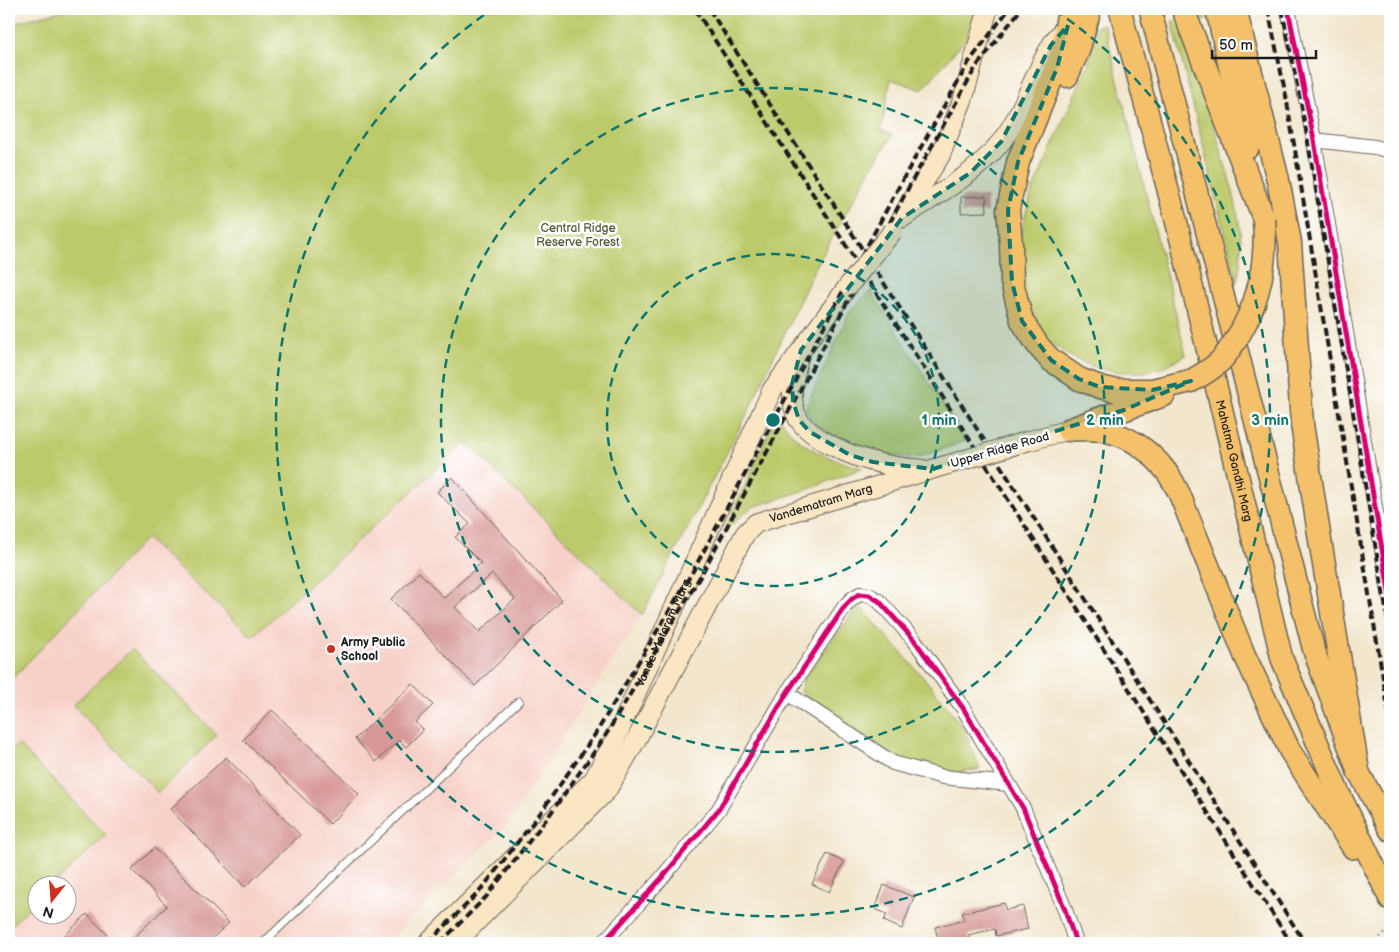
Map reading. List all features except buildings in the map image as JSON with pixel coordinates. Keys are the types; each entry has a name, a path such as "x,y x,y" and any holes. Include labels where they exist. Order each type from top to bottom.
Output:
{"highway":[{"path":"1090,9 1078,51 1024,183 1012,244 1010,265 1014,293 1022,321 1030,336 1051,360 1067,372 1090,383 1113,390 1152,390 1191,380"},
{"path":"1183,9 1264,219"},
{"path":"1068,430 1158,398 1217,364 1228,352 1255,304 1264,258 1264,219 1217,9"},
{"path":"1235,9 1278,180 1290,242 1302,424 1358,771"},
{"path":"1012,244 1008,210 1018,162 1030,129 1057,68 1069,17"}],"main road":[{"path":"897,224 940,156 963,99 988,9"},
{"name":"Mahatma Gandhi Marg","path":"1120,9 1179,233 1282,659 1337,790 1390,899"},
{"path":"1150,9 1314,651 1358,771 1382,801 1390,830"},
{"path":"897,224 970,172 992,153 1016,118 1051,45 1069,17"},
{"name":"Vande Mataram Marg","path":"428,943 594,779 618,733 772,390 897,224"},
{"path":"801,350 792,384 793,401 799,420 810,432 850,455 894,467 933,470"},
{"path":"1068,430 1104,431 1122,437 1150,453 1167,471 1179,493 1245,656 1290,751 1390,905"},
{"name":"Upper Ridge Road","path":"933,470 1068,430"},
{"name":"Vandematram Marg","path":"702,616 745,534 756,523 933,470"},
{"name":"Vande Mataram Marg","path":"455,943 607,790 635,742 702,616"}],"street":[{"path":"1288,9 1314,140 1390,589"},
{"path":"1314,140 1375,147 1390,151"},
{"path":"608,942 719,809 787,693 845,606 860,594 869,595 879,602 915,641 963,708 1023,808 1064,907 1076,943"},
{"path":"787,693 893,762 944,777 1008,784"}],"lane":[{"path":"263,943 519,701"}],"path":[{"path":"1380,937 1390,930"}],"highlighted area":[{"path":"1068,25 1057,68 1018,162 1008,210 1012,282 1022,321 1051,360 1079,379 1100,387 1152,390 1191,381 1124,410 933,469 873,462 850,455 810,432 799,420 793,401 792,384 801,350 902,218 970,173 1001,142 1051,45"}],"shaded area":[{"name":"Army Public School","path":"349,327 642,615 505,827 386,943 9,943 9,682"}],"green space":[{"name":"Central Ridge Reserve Forest","path":"69,9 976,9 967,37 922,90 891,79 881,130 893,135 877,158 814,270 745,418 642,615 466,442 252,637 146,538 9,682 9,24"},
{"path":"1195,9 1209,9 1211,18 1199,22"},
{"path":"1181,20 1234,195 1241,247 1237,282 1172,21"},
{"path":"1104,24 1186,355 1162,368 1142,372 1121,372 1101,369 1083,363 1068,355 1051,343 1035,325 1020,287 1020,240 1032,192 1089,62 1097,26"},
{"path":"871,291 966,441 916,458 880,454 845,442 815,424 805,409 850,311"},
{"path":"777,414 787,428 801,442 835,460 862,468 806,490 752,507 725,530"},
{"path":"859,605 930,685 965,730 980,769 959,772 897,760 810,701 800,691 805,676"},
{"path":"132,649 217,735 158,793 73,705"},
{"path":"18,744 106,835 65,874 28,874 28,909 9,928 9,753"}],"railway":[{"path":"695,9 1291,943"},
{"path":"709,9 1305,943"},
{"path":"428,943 480,891 541,812 596,733 693,571 903,179 969,62 1009,9"},
{"path":"440,943 486,897 548,817 604,738 701,575 911,183 976,67 1021,9"},
{"path":"1268,9 1286,96 1390,720"},
{"path":"1282,9 1300,94 1390,633"}],"cycle path":[{"path":"1288,9 1314,140 1390,597"},
{"path":"603,943 660,880 719,809 787,693 845,606 860,594 869,595 879,601 915,641 963,708 1023,808 1064,907 1076,943"}],"place":[{"name":"Army Public School","path":"331,649"}]}
